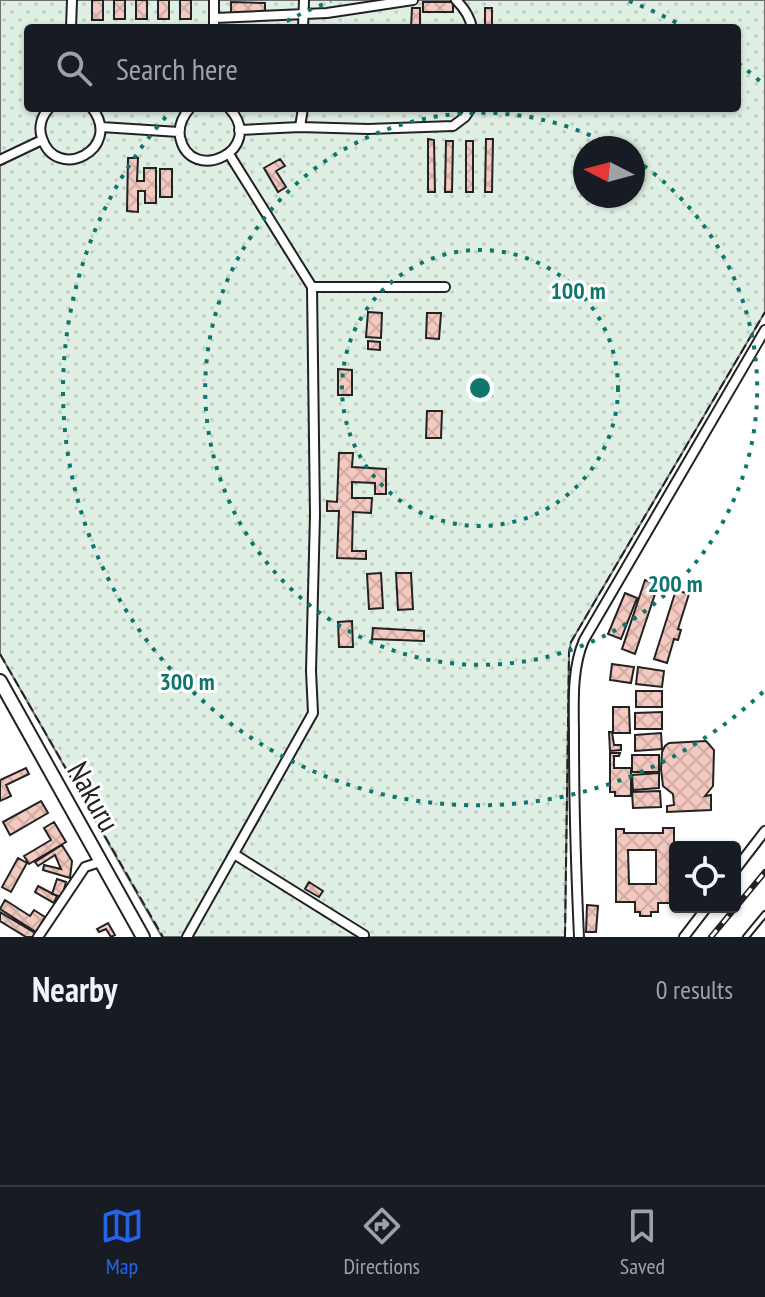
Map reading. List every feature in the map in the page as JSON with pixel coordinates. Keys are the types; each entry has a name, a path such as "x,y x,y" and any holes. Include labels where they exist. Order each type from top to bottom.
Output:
{"main road":[{"name":"Nakuru","path":"0,681 138,935"}],"street":[{"path":"71,24 72,0"},
{"path":"214,0 214,24"},
{"path":"303,24 304,0"},
{"path":"215,18 327,13 413,0"},
{"path":"456,0 472,24"},
{"path":"47,112 41,121 42,140 54,155 72,160 82,158 96,145 101,127 94,112"},
{"path":"187,112 179,132 181,142 193,157 212,161 221,159 236,146 239,130 232,112"},
{"path":"300,127 302,112"},
{"path":"239,130 453,126 468,112"},
{"path":"101,127 179,132"},
{"path":"0,160 42,140"},
{"path":"187,937 313,713 311,671 315,515 312,287 229,154"},
{"path":"312,287 445,287"},
{"path":"579,937 574,755 578,654 765,330"},
{"path":"741,862 765,831"},
{"path":"234,854 364,935"},
{"path":"38,937 85,867 100,862"},
{"path":"684,937 702,913"}],"lane":[{"path":"746,937 765,914"}],"green space":[{"path":"0,0 765,0 765,312 571,642 565,937 162,937 0,654"}],"building":[{"path":"92,0 103,0 103,20 92,20"},
{"path":"114,0 125,0 125,19 114,19"},
{"path":"136,0 147,0 147,19 136,19"},
{"path":"158,0 169,0 169,19 158,19"},
{"path":"180,0 191,0 191,19 180,19"},
{"path":"231,2 265,3 265,13 231,13"},
{"path":"423,2 453,2 453,12 423,12"},
{"path":"412,8 420,8 420,24 411,24"},
{"path":"485,8 492,8 492,24 485,24"},
{"path":"428,139 434,140 435,192 428,192"},
{"path":"486,139 493,139 492,192 485,192"},
{"path":"446,141 453,141 452,192 445,192"},
{"path":"466,141 473,141 473,192 466,192"},
{"path":"128,158 138,158 137,181 144,181 144,168 156,168 156,203 145,203 145,191 138,191 138,212 127,211"},
{"path":"280,159 285,166 276,171 286,187 278,192 264,168"},
{"path":"160,169 172,169 172,197 160,197"},
{"path":"368,312 382,313 381,338 366,337"},
{"path":"427,313 441,313 439,339 426,338"},
{"path":"368,341 380,342 380,350 368,349"},
{"path":"338,369 352,370 352,395 338,395"},
{"path":"427,411 442,411 441,438 426,438"},
{"path":"339,453 353,453 352,467 386,469 386,494 375,494 375,483 352,482 352,498 372,498 371,513 353,512 352,551 366,551 366,559 337,558 339,511 327,511 327,501 337,502"},
{"path":"381,573 383,608 369,609 367,574"},
{"path":"396,573 411,573 413,609 398,610"},
{"path":"645,580 658,585 635,654 622,649"},
{"path":"676,590 689,594 678,629 681,630 678,640 674,639 667,663 654,659"},
{"path":"625,593 637,598 621,639 608,634"},
{"path":"352,621 353,647 339,647 338,622"},
{"path":"373,628 424,631 424,641 372,639"},
{"path":"612,664 634,667 631,683 610,680"},
{"path":"638,667 664,671 662,687 636,684"},
{"path":"636,691 662,691 662,707 636,707"},
{"path":"613,707 629,707 630,733 613,733"},
{"path":"662,712 662,729 635,729 635,713"},
{"path":"609,732 612,732 614,745 621,745 621,750 610,751"},
{"path":"661,733 662,749 635,751 635,735"},
{"path":"706,741 714,750 713,786 705,796 711,795 711,810 667,812 667,806 674,805 673,794 663,786 661,769 665,746 669,743"},
{"path":"610,753 620,753 614,756 614,768 631,768 631,796 615,796 615,792 610,792"},
{"path":"632,755 659,755 659,772 632,772"},
{"path":"26,768 29,774 6,785 11,796 0,801 0,780"},
{"path":"659,773 659,788 633,790 632,775"},
{"path":"660,791 661,807 633,808 632,792"},
{"path":"41,801 48,813 10,835 3,822"},
{"path":"54,822 66,842 29,864 24,856 51,840 44,828"},
{"path":"663,828 674,828 674,841 669,841 669,903 658,903 658,912 651,912 651,916 640,916 640,912 635,912 635,902 616,902 616,829 624,829 624,833 663,833","holes":["628,850 656,850 656,884 629,884"]},
{"path":"62,845 72,861 70,878 43,870 44,865 61,869 55,855 38,866 35,862"},
{"path":"18,858 27,863 11,892 2,887"},
{"path":"57,879 66,882 62,897 52,894"},
{"path":"309,882 323,891 319,897 305,889"},
{"path":"38,886 57,896 54,903 35,892"},
{"path":"5,900 30,916 34,910 45,917 36,932 0,909"},
{"path":"587,905 598,906 596,932 586,932"},
{"path":"0,912 35,933 33,937 26,937 0,921"},
{"path":"108,923 115,935 111,937 106,929 99,932 97,929"}],"railway":[{"path":"711,937 765,872"}],"fence":[{"path":"565,937 571,642 765,312"},
{"path":"0,654 163,937"}]}
